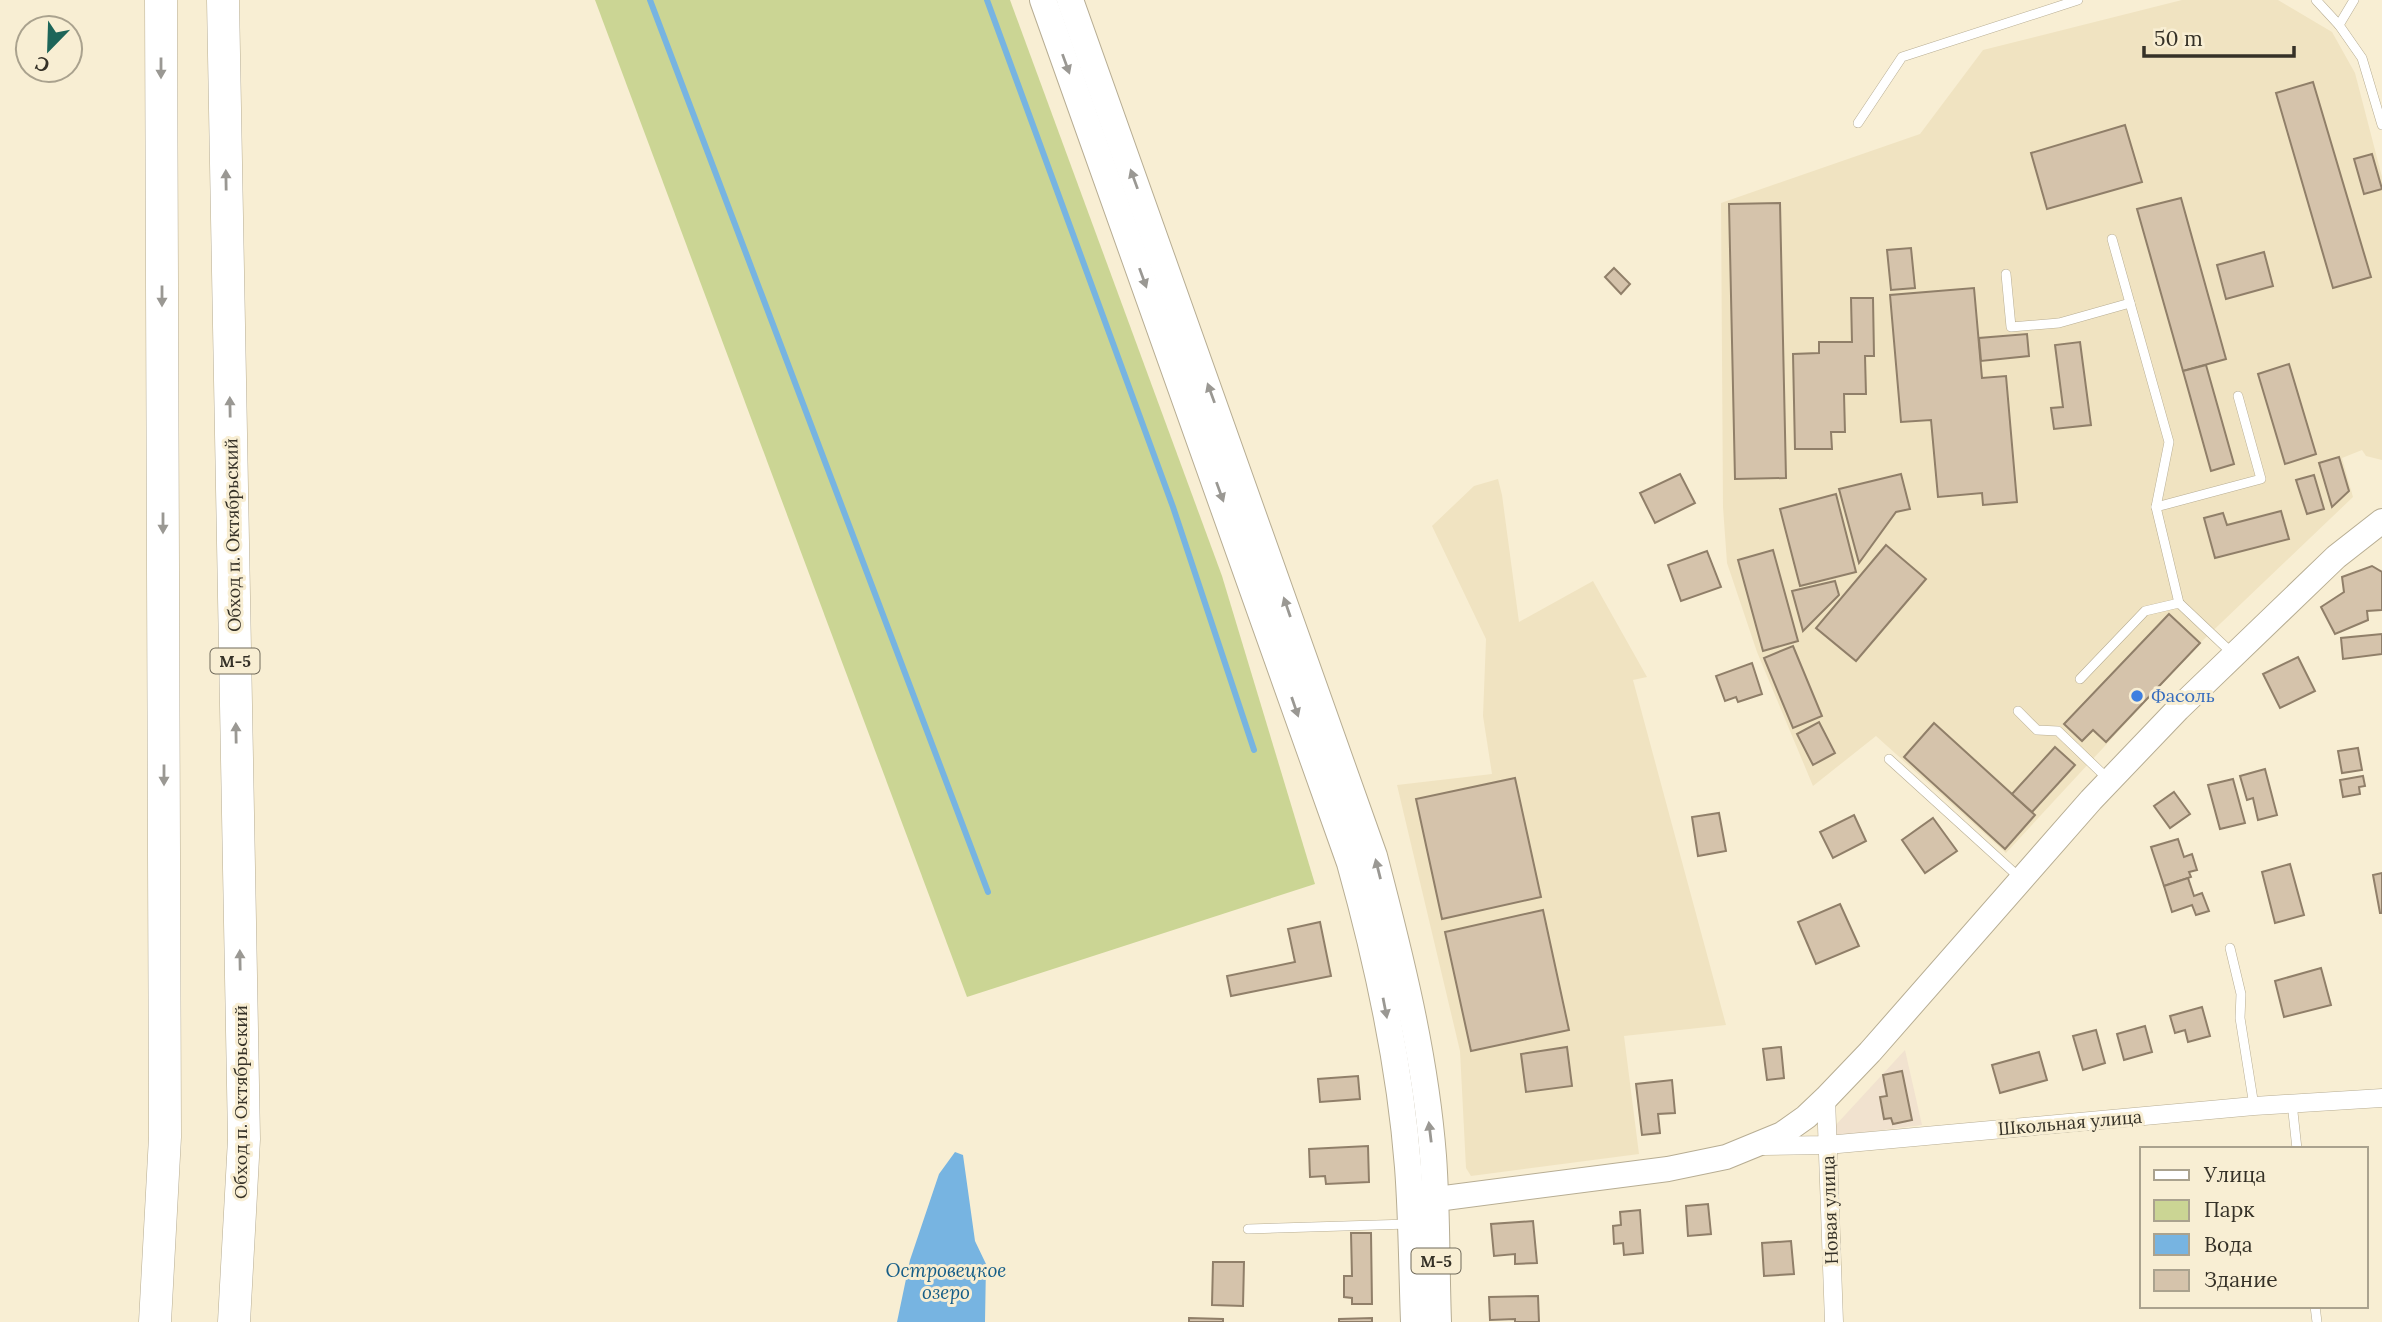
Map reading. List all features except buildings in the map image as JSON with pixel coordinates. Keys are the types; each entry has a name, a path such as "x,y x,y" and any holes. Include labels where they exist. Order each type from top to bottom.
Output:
{"highway":[{"path":"156,1322 166,1137 160,0"},
{"name":"Обход п. Октябрьский","path":"223,0 244,1125 234,1322"}],"main road":[{"path":"1043,0 1350,863 1372,942 1393,1048 1406,1153 1418,1209"},
{"path":"1070,0 1374,856 1408,990 1433,1157 1418,1209"},
{"name":"М-5","path":"1414,1322 1418,1209"},
{"name":"М-5","path":"1418,1209 1438,1322"}],"street":[{"path":"1418,1209 1604,1173 1668,1170 1726,1157 1782,1134 1806,1117 1870,1052 2109,780 2178,709 2336,557 2382,521"},
{"name":"Новая улица","path":"1826,1098 1834,1322"},
{"name":"Школьная улица","path":"1757,1146 1828,1145 2255,1106 2382,1098"},
{"path":"240,1214 248,1322"}],"lane":[{"path":"1858,123 1902,57 2078,0"},
{"path":"2316,0 2339,25 2362,58 2382,125"},
{"path":"2339,25 2354,0"},
{"path":"2112,239 2169,442 2156,508 2179,603 2234,655"},
{"path":"2006,274 2011,327 2059,323 2130,303"},
{"path":"2156,508 2261,479 2238,396"},
{"path":"2080,679 2145,611 2179,603"},
{"path":"2018,711 2037,730 2058,731 2109,780"},
{"path":"1889,759 2021,879"},
{"path":"2230,948 2241,993 2240,1018 2255,1106"},
{"path":"2291,1103 2297,1147"},
{"path":"1248,1229 1418,1209"}],"shaded area":[{"path":"2182,0 2278,0 2332,32 2355,73 2382,177 2382,460 2366,456 2362,450 2342,458 2353,497 2200,643 2006,853 1876,736 1813,786 1757,652 1727,563 1723,507 1721,203 1920,134 1983,50"},
{"path":"1498,479 1519,622 1593,581 1647,677 1633,680 1726,1025 1624,1036 1639,1154 1471,1176 1466,1168 1460,1051 1397,785 1492,774 1483,716 1486,639 1432,526 1474,486"},
{"path":"1905,1050 1922,1125 1836,1136 1834,1127"}],"green space":[{"path":"595,0 1010,0 1222,576 1315,884 967,997"}],"water":[{"name":"Островецкое озеро","path":"955,1152 963,1155 975,1241 986,1264 985,1322 897,1322 910,1260 939,1174"}],"waterway":[{"path":"650,0 988,892"},
{"path":"987,0 1173,507 1254,750"}],"place":[{"name":"Фасоль","path":"2137,696"}]}
